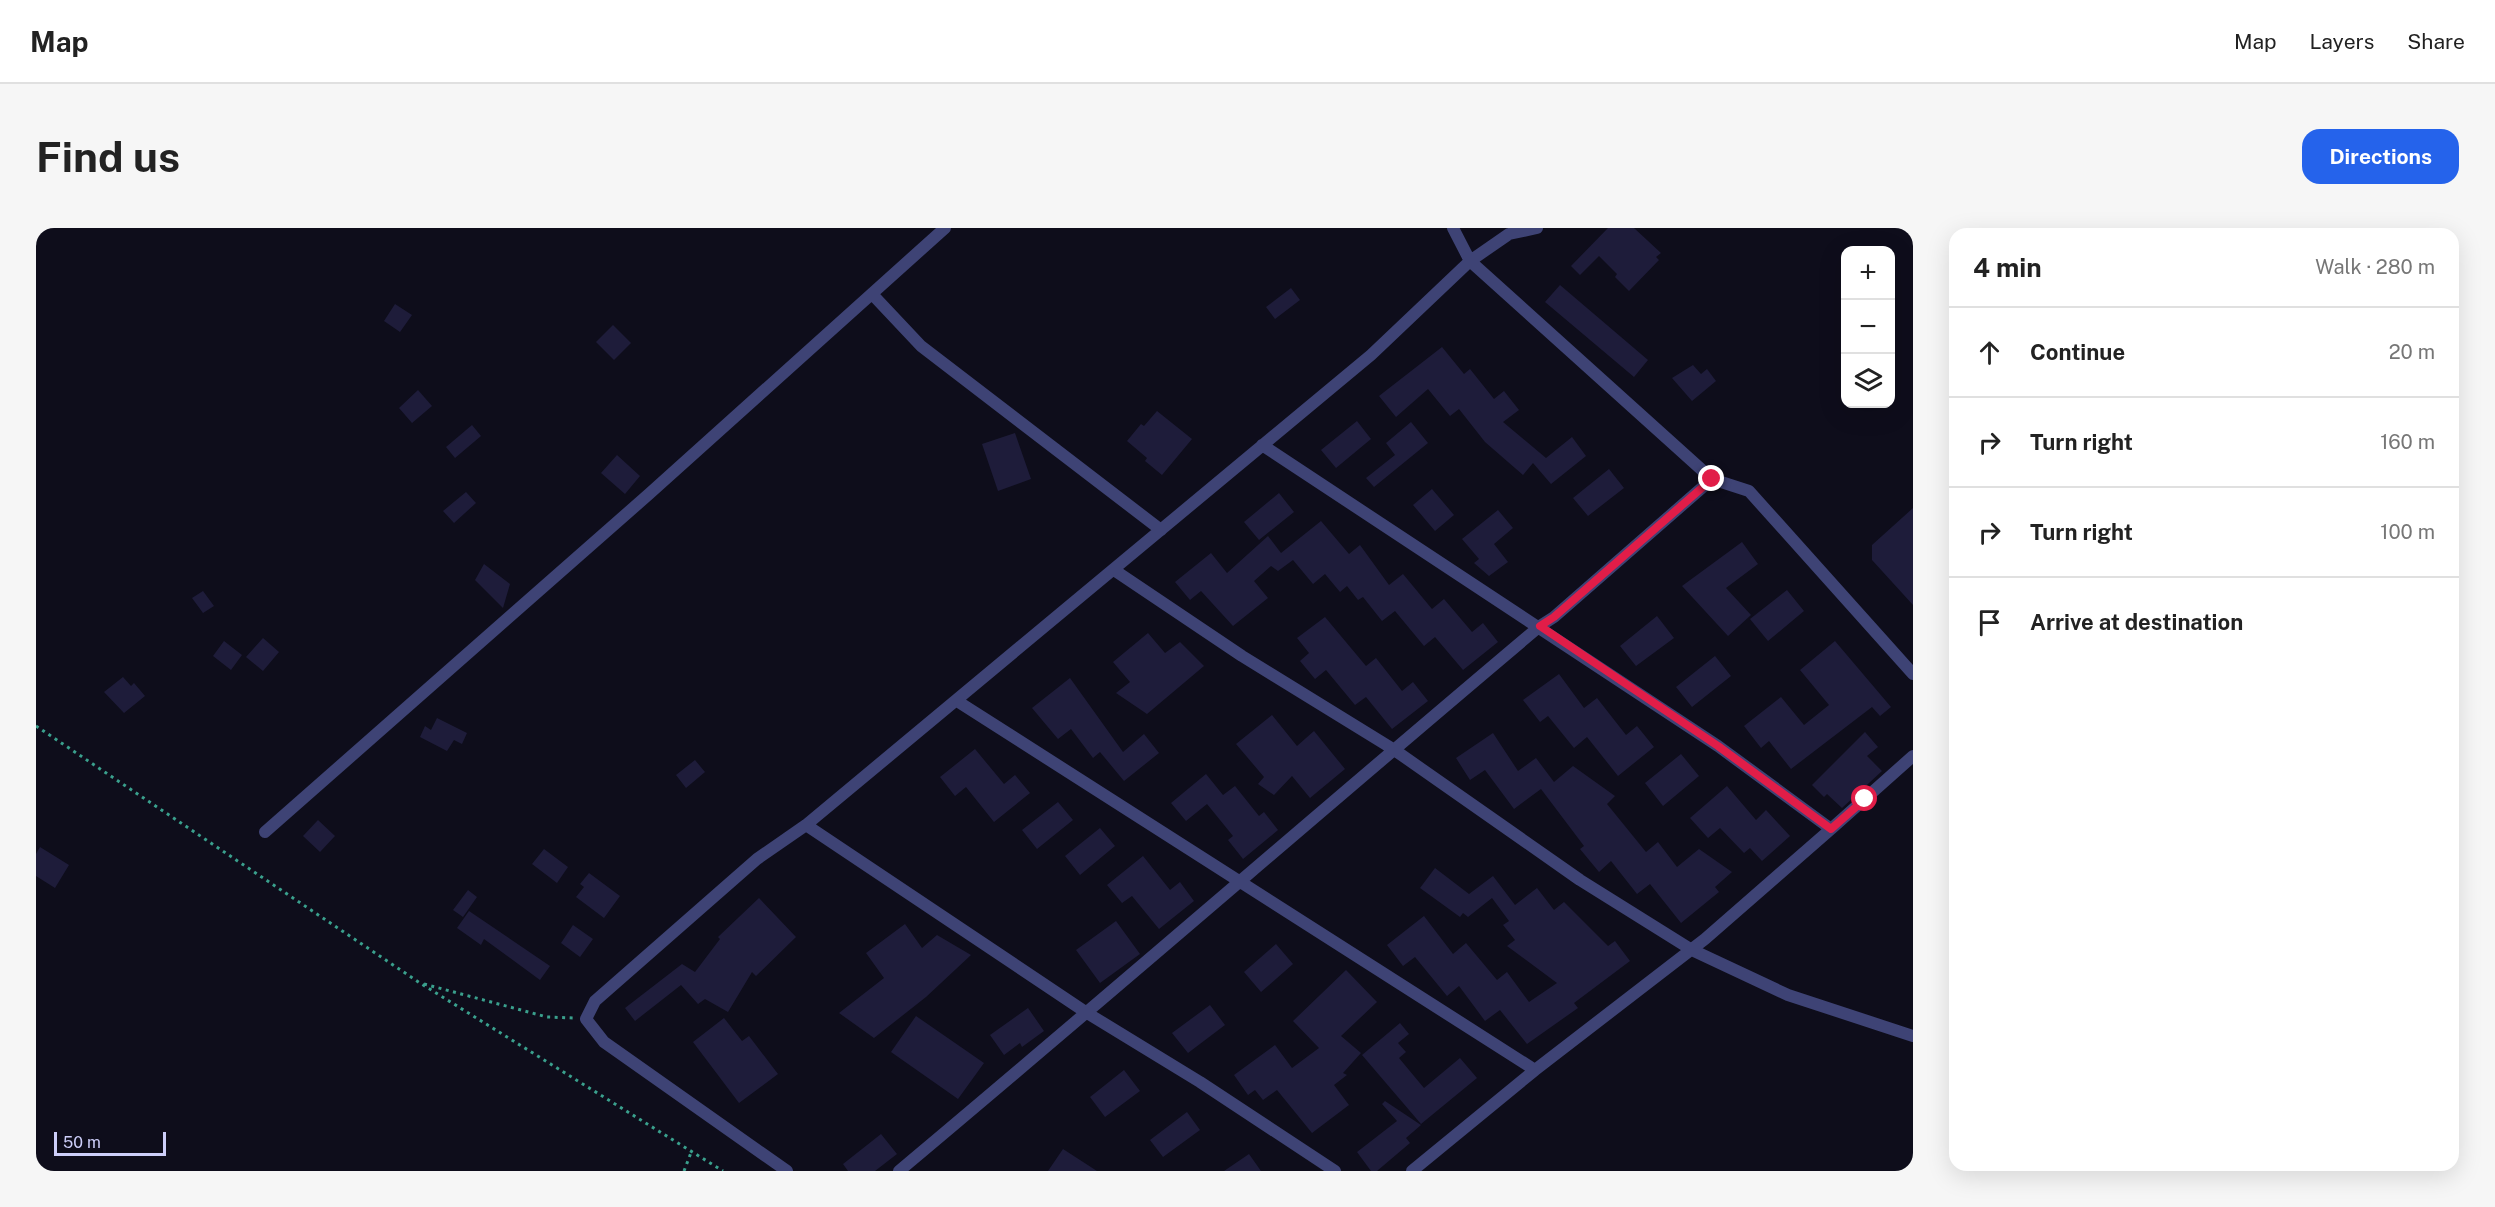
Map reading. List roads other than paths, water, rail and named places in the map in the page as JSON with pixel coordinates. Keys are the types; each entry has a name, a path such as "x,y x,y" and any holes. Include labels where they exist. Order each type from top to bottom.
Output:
{"street":[{"path":"265,832 945,228"},
{"path":"1453,228 1470,261 1712,479 1749,491 1913,674"},
{"path":"787,1171 604,1042 586,1019 595,1001 756,859 806,825 1371,355 1470,261 1509,234 1537,228"},
{"path":"872,294 921,346 1161,530"},
{"path":"1262,445 1540,626 1718,746 1831,829"},
{"path":"899,1171 1087,1013 1393,749 1540,626 1554,617 1712,479"},
{"path":"1114,570 1242,656 1393,749 1580,880 1692,950 1788,995 1913,1036"},
{"path":"957,701 1535,1070"},
{"path":"1412,1171 1535,1070 1692,950 1913,756"},
{"path":"806,825 1087,1013 1200,1082 1335,1171"}]}
